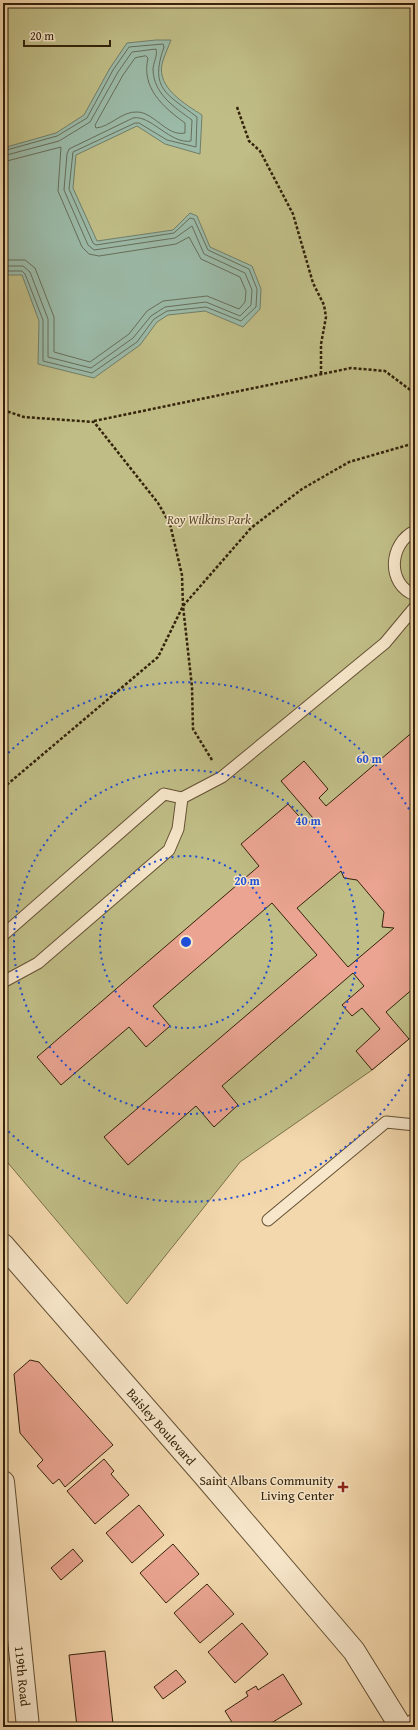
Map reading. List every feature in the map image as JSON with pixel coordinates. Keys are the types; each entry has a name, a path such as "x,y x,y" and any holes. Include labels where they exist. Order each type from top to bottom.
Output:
{"street":[{"name":"Baisley Boulevard","path":"3,1245 198,1468 354,1651 400,1727"},
{"name":"119th Road","path":"3,1482 28,1727"}],"lane":[{"path":"415,531 404,538 398,546 394,557 394,568 398,579 404,588 415,595"},
{"path":"3,935 164,794 182,798 222,777 385,644 415,607"},
{"path":"3,982 38,963 169,850 178,829 182,798"},
{"path":"268,1220 386,1122 415,1125"},
{"path":"400,1727 415,1719"}],"path":[{"path":"237,107 249,141 260,151 293,214 313,283 324,305 326,317 321,344 321,374"},
{"path":"3,410 24,417 94,422 351,368 384,371 415,395"},
{"path":"94,422 158,503 170,524 182,575 183,606 192,687 192,729 222,777"},
{"path":"3,788 158,657 183,606 251,528 302,489 349,462 415,443"}],"green space":[{"name":"Roy Wilkins Park","path":"3,3 415,3 415,1034 372,1070 240,1162 127,1304 3,1157"}],"water":[{"path":"171,40 162,64 164,81 168,88 188,106 202,115 200,154 165,144 137,126 76,155 73,188 97,241 173,230 190,213 197,216 210,247 252,266 261,289 260,309 243,327 205,311 168,315 157,322 140,345 94,378 38,364 39,321 22,275 3,275 3,148 56,133 84,115 110,68 127,43"}],"building":[{"path":"415,730 415,987 386,1012 409,1039 372,1070 356,1051 380,1029 362,1008 352,1016 342,1005 364,986 353,973 222,1086 238,1105 214,1127 196,1106 128,1165 104,1137 317,955 272,903 153,1006 170,1026 146,1047 129,1027 61,1085 37,1057 259,866 241,844 288,804 306,824 313,818 281,781 304,761 328,789 319,798 326,806","holes":["341,871 344,878 357,880 384,912 382,927 394,928 348,967 297,908"]},
{"path":"30,1360 39,1362 113,1445 65,1487 59,1479 53,1484 37,1466 43,1460 20,1433 14,1374"},
{"path":"104,1459 114,1471 111,1474 129,1495 95,1524 67,1491"},
{"path":"139,1505 164,1535 132,1563 106,1533"},
{"path":"173,1544 199,1574 166,1603 140,1573"},
{"path":"73,1549 83,1561 61,1580 51,1568"},
{"path":"207,1584 234,1614 200,1643 174,1613"},
{"path":"242,1623 268,1654 235,1683 208,1652"},
{"path":"105,1651 113,1724 77,1727 69,1655"},
{"path":"176,1670 186,1682 163,1699 154,1687"},
{"path":"283,1674 302,1704 265,1727 235,1727 225,1711 248,1696 246,1692 256,1686 258,1690"}],"place":[{"name":"Saint Albans Community Living Center","path":"343,1487"}]}
